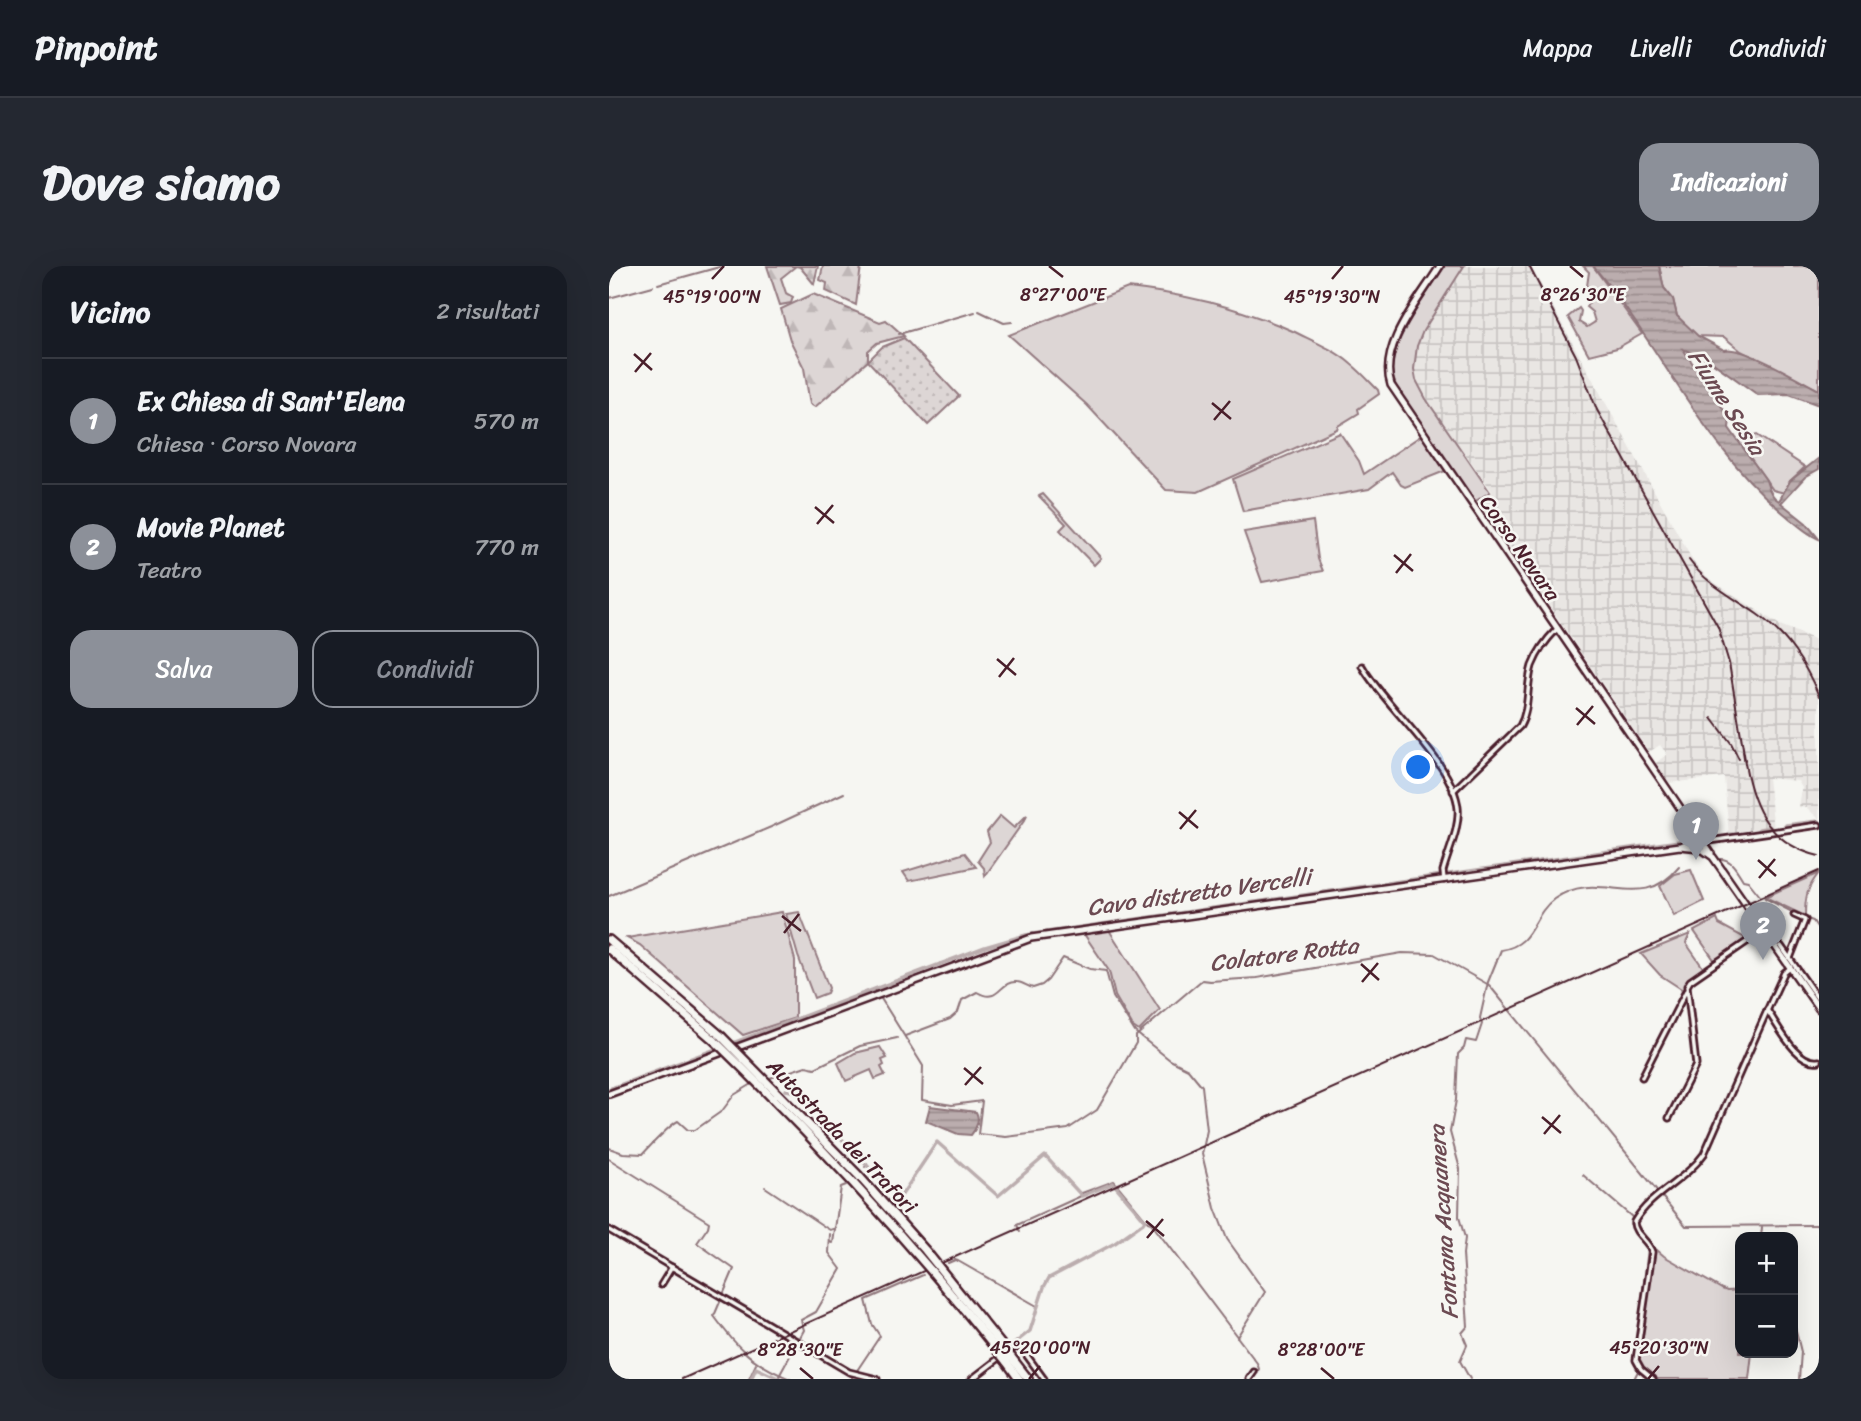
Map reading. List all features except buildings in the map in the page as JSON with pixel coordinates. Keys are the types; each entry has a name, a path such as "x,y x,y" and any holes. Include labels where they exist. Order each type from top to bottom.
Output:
{"highway":[{"name":"Autostrada dei Trafori","path":"609,940 718,1039 852,1180 1027,1379"},
{"name":"Autostrada dei Trafori","path":"609,949 718,1039"},
{"name":"Autostrada dei Trafori","path":"1007,1357 1019,1379"}],"main road":[{"name":"Corso Novara","path":"1440,266 1389,352 1388,377 1396,395 1819,1009"},
{"path":"1686,845 1692,836 1691,824"},
{"path":"738,1046 1020,941 1686,845 1702,840"},
{"path":"1686,845 1705,850 1713,857"},
{"path":"609,1094 720,1053"}],"street":[{"path":"1453,791 1520,726 1525,715 1532,667 1556,629"},
{"path":"1362,666 1412,728 1453,791 1458,816 1443,871 1444,879"},
{"path":"1702,840 1819,825"},
{"path":"1653,1379 1636,1360 1651,1252 1649,1244 1636,1231 1634,1222 1661,1193 1690,1171 1704,1154 1789,963 1805,920 1794,915"},
{"path":"1643,1077 1690,981 1764,929"},
{"path":"1781,946 1789,963 1818,999"},
{"path":"1669,1118 1696,1065 1686,992"},
{"path":"1767,1010 1799,1056 1811,1062 1819,1061"},
{"path":"609,1230 852,1373 877,1379"},
{"path":"661,1285 672,1267"},
{"path":"972,1379 1007,1357 1017,1347 1022,1349 1044,1379"},
{"path":"1249,1379 1254,1372"}],"shaded area":[{"path":"1464,266 1530,266 1694,563 1709,579 1780,625 1819,641 1819,819 1807,808 1799,807 1802,788 1798,781 1768,778 1774,829 1729,835 1724,777 1667,783 1656,763 1667,754 1660,745 1649,752 1478,501 1492,491 1426,399 1416,380 1414,369 1417,346 1423,331"},
{"path":"1593,266 1659,266 1664,288 1673,299 1677,316 1698,336 1724,350 1757,358 1819,390 1819,405 1789,394 1758,395 1709,360 1683,349 1730,419 1729,428 1779,501 1790,481 1819,458 1819,469 1805,477 1781,503 1806,523 1819,539 1781,511 1727,455 1617,296"},
{"path":"930,1106 976,1112 978,1121 975,1129 971,1135 958,1134 926,1121"}],"green space":[{"path":"767,266 796,266 781,278 786,293 793,297 791,303 780,305"},
{"path":"796,266 818,266 814,284 800,267"},
{"path":"823,266 861,266 856,305 826,291 827,283 820,280"},
{"path":"1445,266 1464,266 1423,331 1417,346 1414,369 1416,380 1426,399 1490,492 1474,502 1404,402 1393,379 1393,359 1397,345"},
{"path":"1583,266 1593,266 1642,334 1617,348 1589,355 1568,317 1579,308 1579,322 1587,327 1595,322 1592,312 1586,307 1591,299 1587,286 1589,272"},
{"path":"1659,266 1819,266 1819,390 1741,351 1724,337 1697,336 1677,316 1673,299 1664,288"},
{"path":"1128,288 1213,303 1295,332 1345,359 1379,394 1337,429 1198,492 1166,490 1087,405 1009,335"},
{"path":"813,294 880,322 886,320 904,336 877,343 868,351 868,361 815,407 810,404 804,368 790,340 781,309"},
{"path":"904,338 959,396 928,425 868,361 882,347"},
{"path":"1340,433 1359,461 1364,474 1422,435 1445,471 1405,487 1392,472 1369,489 1243,511 1233,479"},
{"path":"1757,435 1805,467 1790,481 1785,493 1773,490 1738,441"},
{"path":"1043,494 1101,558 1094,565 1060,530 1066,524 1039,496"},
{"path":"1313,521 1318,559 1323,571 1262,582 1244,532"},
{"path":"1027,815 985,876 984,868 978,861 990,842 987,832 1000,816 1014,828"},
{"path":"965,853 976,867 909,881 903,872"},
{"path":"1691,870 1704,901 1674,916 1660,886 1675,874"},
{"path":"1819,873 1807,893 1805,916 1765,897"},
{"path":"782,912 795,960 795,1018 743,1035 640,945 627,938"},
{"path":"799,912 829,988 827,993 814,998 786,914"},
{"path":"1717,919 1719,924 1747,939 1715,961 1694,931"},
{"path":"1109,930 1160,1010 1139,1031 1133,1027 1115,996 1109,971 1084,934"},
{"path":"1690,934 1686,943 1704,969 1686,982 1683,990 1660,975 1641,954"},
{"path":"880,1047 887,1058 882,1060 884,1065 881,1067 885,1075 875,1079 871,1070 846,1081 838,1063 855,1053"},
{"path":"1650,1244 1664,1256 1722,1289 1735,1290 1735,1358 1751,1358 1749,1379 1654,1379 1643,1369 1638,1358 1652,1250"}],"waterway":[{"path":"658,284 723,266"},
{"path":"609,298 653,286"},
{"path":"979,311 1004,323 1012,322"},
{"path":"899,334 975,312"},
{"path":"609,896 844,793"},
{"name":"Cavo distretto Vercelli","path":"1786,825 1819,821"},
{"name":"Cavo distretto Vercelli","path":"1759,829 1770,827"},
{"name":"Cavo distretto Vercelli","path":"733,1043 985,947 1026,935 1686,840"},
{"name":"Fontana Acquanera","path":"1719,859 1731,863 1743,880 1748,881 1760,896"},
{"name":"Fontana Acquanera","path":"1470,1379 1460,1361 1467,1345 1462,1333 1468,1326 1463,1254 1465,1238 1459,1217 1460,1169 1450,1132 1456,1100 1458,1054 1464,1048 1466,1040 1476,1042 1482,1024 1480,1018 1488,982 1501,950 1512,947 1527,936 1541,913 1554,899 1571,890 1588,887 1634,890 1649,888 1664,881 1679,867"},
{"name":"Fontana Acquanera","path":"1765,898 1796,914"},
{"name":"Fontana Acquanera","path":"1804,918 1813,921 1819,930"},
{"name":"Colatore Rotta","path":"875,989 923,1066 922,1100 952,1105 982,1101 978,1134 1006,1137 1068,1129 1097,1110 1136,1043 1136,1036 1202,980 1257,978 1402,953 1434,954 1489,985 1686,1226 1819,1225"},
{"path":"905,1036 950,1019 958,1012 962,1000 977,992 990,996 1011,982 1019,982 1033,988 1042,985 1063,958 1090,969 1106,971 1113,997 1135,1032 1170,1060 1188,1069 1202,1086 1207,1130 1202,1154 1215,1208 1227,1239 1265,1292 1237,1337"},
{"path":"770,1078 806,1066 815,1068 860,1046 897,1038"},
{"name":"Cavo distretto Vercelli","path":"609,1089 716,1049"},
{"path":"609,1148 623,1153 643,1154 678,1121 688,1130 695,1130 722,1111 734,1095 752,1084"},
{"path":"786,1090 797,1092 899,1199 937,1142 998,1196 1045,1156 1082,1196 1113,1183 1145,1220 1115,1243 1049,1278 1030,1331 1010,1347"},
{"path":"609,1159 709,1222 697,1243 734,1269 714,1316 747,1354 790,1379"},
{"path":"1583,1175 1632,1217 1630,1224 1636,1233"},
{"path":"1082,1193 1114,1181 1151,1223 1257,1363 1259,1369 1253,1379"},
{"path":"830,1242 833,1243 841,1187 846,1185"},
{"path":"765,1187 830,1230 836,1228"},
{"path":"1020,1232 1017,1225 1081,1196"},
{"path":"1762,1227 1762,1232"},
{"path":"778,1378 804,1330 801,1320 816,1312 841,1269 829,1253 830,1234"},
{"path":"1638,1333 1648,1248"},
{"path":"948,1263 958,1261 1037,1306"},
{"path":"856,1372 880,1336 872,1324 866,1300 923,1275"},
{"path":"1798,1340 1801,1352 1799,1379"},
{"path":"1636,1348 1637,1366 1650,1379"},
{"path":"968,1379 996,1358"},
{"path":"749,1379 756,1364"},
{"path":"751,1379 756,1368 780,1379"},
{"path":"1634,1379 1638,1371"},
{"path":"852,1373 852,1379"}],"railway":[{"path":"1529,266 1576,356 1597,410 1718,627 1729,663 1745,760"},
{"path":"1689,560 1712,583 1768,622 1786,640 1808,672 1819,696"},
{"path":"1712,718 1731,743 1739,759"},
{"path":"1743,751 1750,786 1763,817 1785,841 1800,850 1819,856"},
{"path":"682,1379 1819,871"}],"place":[{"name":"Ex Chiesa di Sant'Elena","path":"1696,860"},
{"name":"Movie Planet","path":"1763,960"}],"water label":[{"name":"Fiume Sesia","path":"1727,402"}]}
